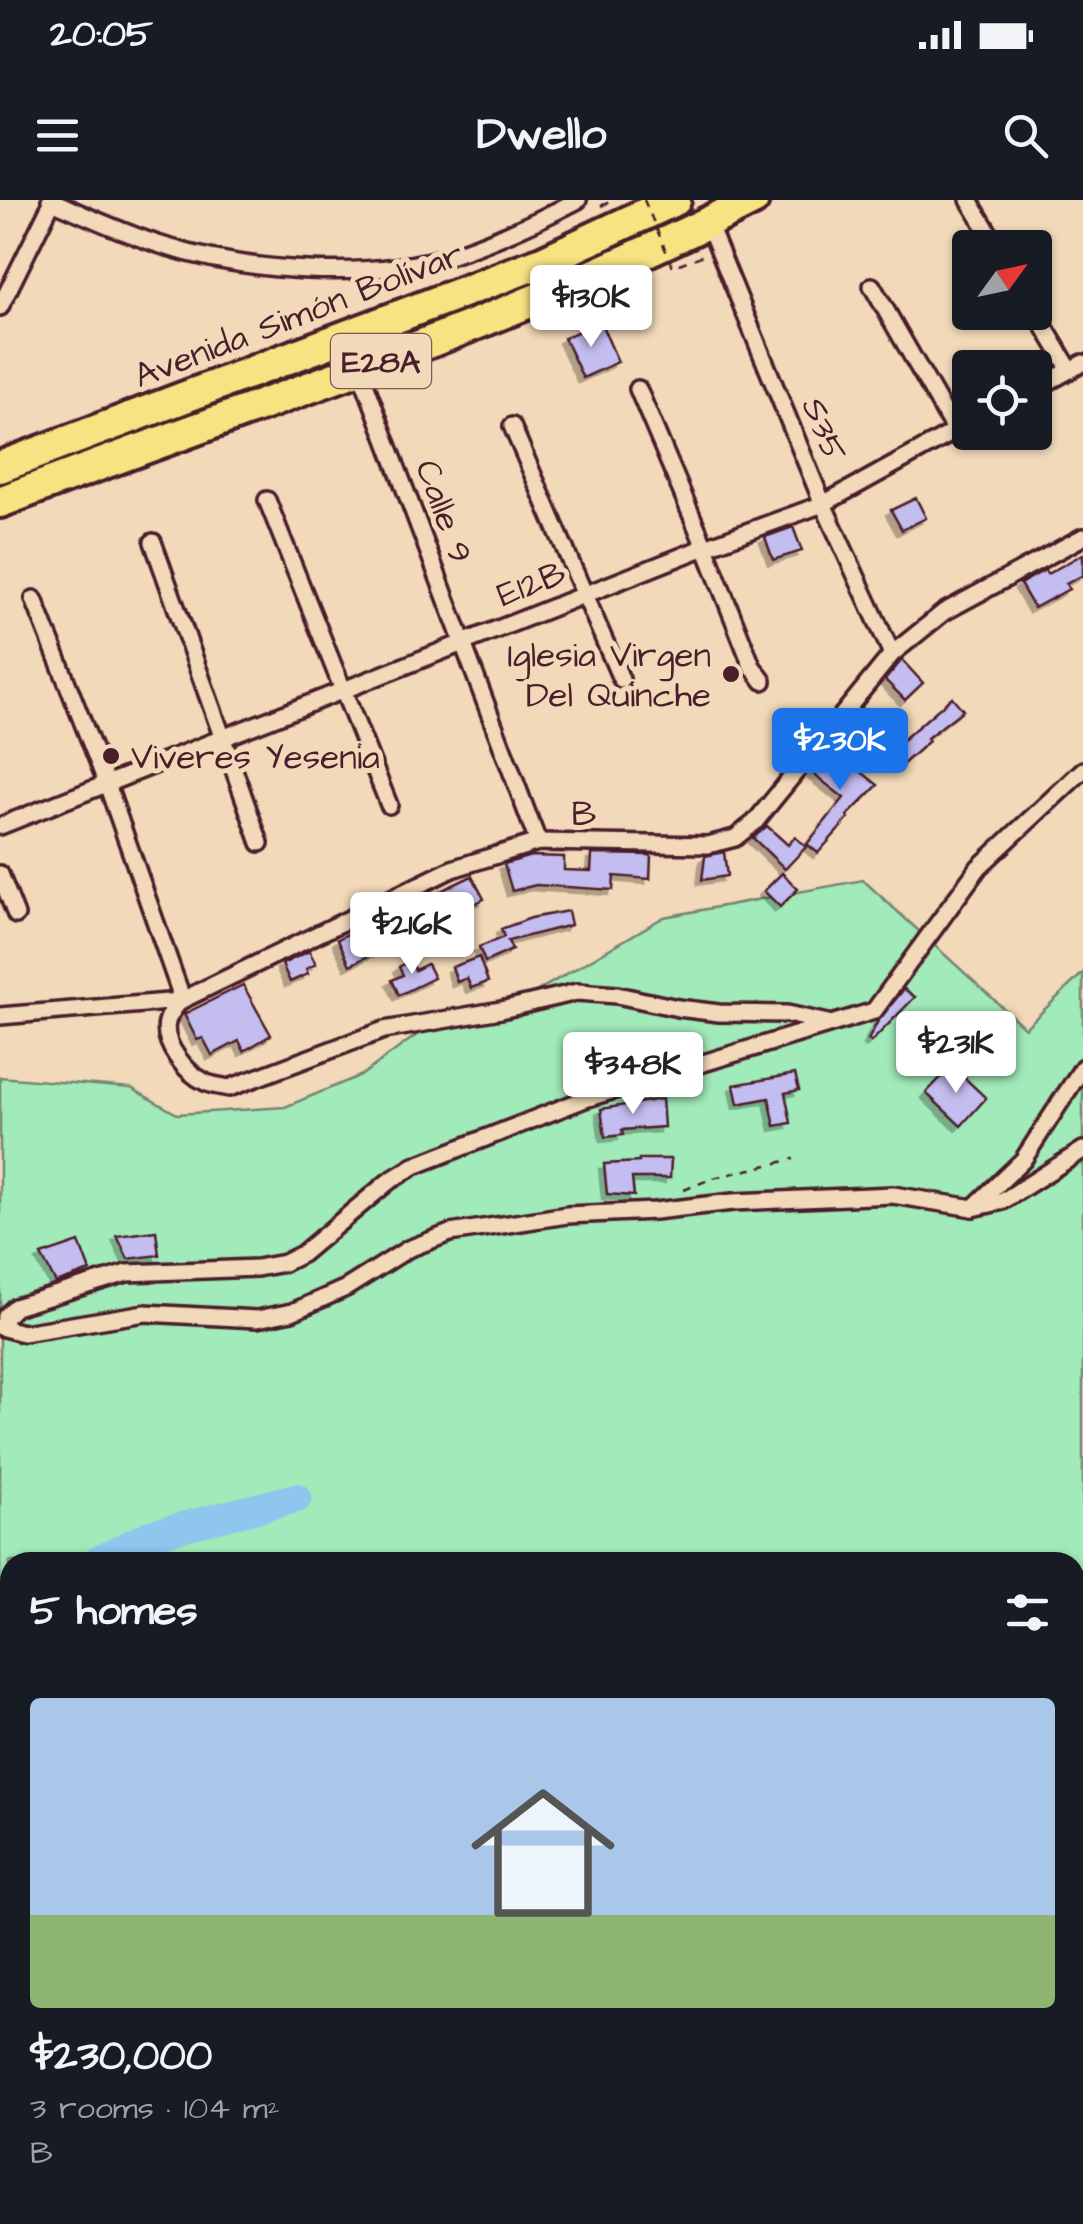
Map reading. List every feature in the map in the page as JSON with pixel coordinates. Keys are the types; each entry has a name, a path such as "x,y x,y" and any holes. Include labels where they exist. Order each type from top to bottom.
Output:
{"highway":[{"name":"Avenida Simón Bolívar","path":"0,467 542,262 675,200"},
{"name":"Avenida Simón Bolívar","path":"0,502 360,370 552,294 753,200"}],"street":[{"path":"0,307 52,200 165,246 274,269 370,271 450,256 578,200"},
{"path":"970,200 988,230"},
{"name":"S35","path":"708,223 823,504 892,654"},
{"path":"872,286 952,411"},
{"path":"1049,330 1076,366 1052,379"},
{"name":"Calle 9","path":"360,370 538,842"},
{"path":"638,389 752,666 763,681"},
{"path":"512,426 620,679"},
{"name":"E12B","path":"0,826 705,546 823,504 952,433"},
{"path":"266,500 389,805"},
{"name":"B","path":"0,1016 180,1001 440,875 538,842 708,845 735,838 755,822 892,654 944,612 1083,538"},
{"path":"153,542 260,843"},
{"path":"34,599 106,784 179,989 180,1001 168,1018 166,1034 183,1065 205,1082 230,1088 384,1030 577,992 617,995 692,1010 787,1014 828,1023"},
{"path":"1083,770 979,867 874,1011 586,1099 414,1166 388,1182 302,1254 284,1263 257,1268 127,1273 15,1307 2,1326 10,1332 23,1333 145,1313 257,1319 292,1312 346,1288 408,1249 450,1233 566,1215 893,1195 973,1208 1003,1201 1083,1150"},
{"path":"0,874 16,915"},
{"path":"973,1208 1022,1160 1083,1068"}],"path":[{"path":"601,206 614,200"},
{"path":"644,200 672,267 700,256"},
{"path":"655,1211 671,1196 694,1185 794,1159"}],"green space":[{"path":"863,880 1025,1028 1083,973 1083,1552 0,1552 0,1077 131,1088 177,1114 285,1107 362,1075 433,1023 532,994 664,917"}],"building":[{"path":"600,321 618,362 583,378 564,338"},
{"path":"916,498 926,518 902,530 891,510"},
{"path":"793,527 802,551 773,560 765,537"},
{"path":"1083,554 1083,575 1066,584 1069,589 1034,608 1020,584"},
{"path":"902,660 923,683 905,700 885,680"},
{"path":"952,697 963,710 927,738 929,741 902,765 890,751"},
{"path":"830,747 878,785 818,853 807,844 844,798 811,772"},
{"path":"767,826 788,845 795,837 806,847 785,869 753,838"},
{"path":"724,852 727,876 702,880 705,856"},
{"path":"592,854 651,855 650,879 614,876 613,890 536,885 512,891 504,864 531,856 564,857 564,870 591,871"},
{"path":"782,873 798,889 780,907 764,891"},
{"path":"472,876 484,899 350,965 338,939"},
{"path":"568,911 571,925 508,941 512,950 485,962 479,947 504,937 501,929"},
{"path":"309,951 316,964 306,969 308,974 290,982 282,964"},
{"path":"479,957 488,982 471,988 467,978 457,982 452,967"},
{"path":"411,960 415,970 427,964 434,978 399,995 392,980 403,975 399,967"},
{"path":"243,985 271,1035 244,1051 239,1041 212,1055 203,1038 197,1040 184,1014"},
{"path":"904,989 915,997 871,1042 868,1040 878,1021"},
{"path":"952,1066 986,1098 961,1126 926,1093"},
{"path":"795,1074 799,1090 785,1093 791,1123 775,1126 769,1098 738,1104 734,1085"},
{"path":"662,1099 664,1127 622,1130 623,1135 605,1137 601,1109"},
{"path":"671,1159 670,1178 632,1178 634,1196 607,1194 604,1164"},
{"path":"156,1231 159,1255 128,1259 117,1236"},
{"path":"79,1242 90,1271 56,1283 41,1255"}],"waterway":[{"path":"116,1552 150,1535 297,1498"}],"place":[{"name":"Iglesia Virgen Del Quinche","path":"731,674"},
{"name":"Viveres Yesenia","path":"111,756"}]}
